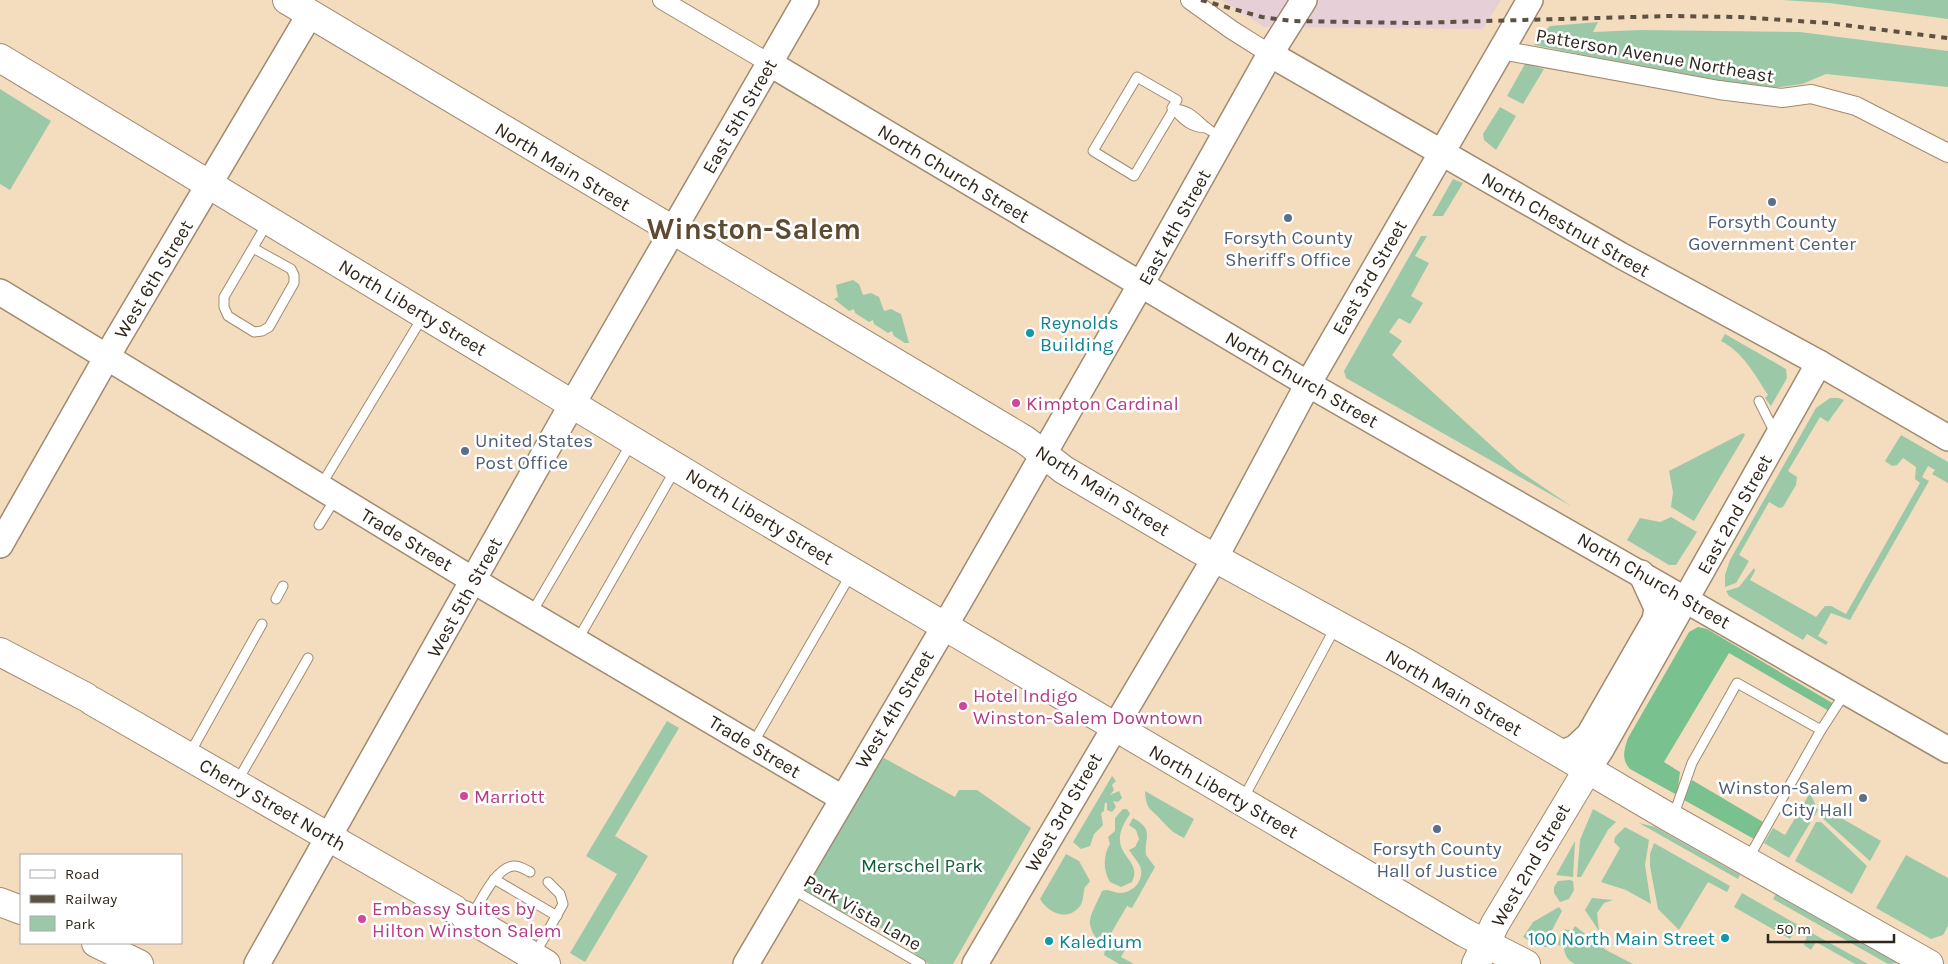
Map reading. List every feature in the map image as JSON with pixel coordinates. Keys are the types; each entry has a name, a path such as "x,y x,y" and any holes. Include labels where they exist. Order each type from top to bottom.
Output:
{"main road":[{"name":"North Main Street","path":"287,0 314,7 673,232 1025,440 1064,470 1215,558 1336,626 1405,662 1672,819 1929,964"},
{"name":"North Liberty Street","path":"0,58 677,467 1242,802 1481,954 1526,964"},
{"name":"Cherry Street North","path":"0,652 89,699 188,755 540,960"},
{"name":"West 2nd Street","path":"1481,954 1495,924 1588,769"},
{"path":"0,902 20,910"},
{"path":"98,944 139,964"}],"street":[{"name":"North Church Street","path":"662,0 1308,384 1687,599 1948,750"},
{"name":"East 5th Street","path":"673,232 806,0"},
{"name":"North Chestnut Street","path":"1190,0 1270,54 1620,255 1819,363 1948,438"},
{"name":"East 4th Street","path":"1044,454 1141,284 1215,133 1270,54 1304,0"},
{"name":"East 3rd Street","path":"1215,558 1308,384 1530,0"},
{"name":"West 6th Street","path":"0,545 107,357 314,7"},
{"name":"Patterson Avenue Northeast","path":"1501,50 1719,90 1782,98 1811,94 1856,106 1948,152"},
{"name":"West 5th Street","path":"257,964 573,404 673,232"},
{"name":"Trade Street","path":"0,292 473,580 842,798"},
{"name":"East 2nd Street","path":"1588,769 1687,599 1819,363"},
{"name":"West 4th Street","path":"746,964 1044,454"},
{"name":"West 3rd Street","path":"975,964 1114,727 1148,675 1215,558"},
{"path":"1562,754 1575,748 1589,735 1655,620 1657,608 1641,573"}],"lane":[{"path":"1137,77 1177,100 1172,108 1174,109 1134,176 1094,151 1137,77"},
{"path":"1174,109 1187,112 1202,121 1215,133"},
{"path":"253,248 291,269 294,275 294,283 269,327 262,332 254,332 228,316 224,308 224,297 269,220"},
{"path":"319,526 328,492 424,314"},
{"path":"1759,401 1777,438"},
{"path":"531,614 632,440"},
{"path":"577,641 677,467"},
{"path":"752,745 853,571"},
{"path":"188,755 262,624"},
{"path":"1242,802 1336,626"},
{"path":"237,783 308,658"},
{"path":"1672,819 1692,763 1737,683 1821,730"},
{"path":"1747,861 1778,803 1846,691"},
{"path":"463,914 505,868 516,866 530,872"},
{"path":"494,879 557,916"},
{"path":"540,960 563,904 560,894 548,882"},
{"name":"Park Vista Lane","path":"790,888 921,964"}],"shaded area":[{"path":"1222,0 1501,0 1483,29 1264,27"}],"green space":[{"path":"1782,0 1948,0 1948,19 1829,3"},
{"path":"1598,22 1593,32 1640,30 1800,32 1948,51 1948,87 1826,74 1802,84 1773,88 1721,83 1534,45 1550,26"},
{"path":"1525,64 1544,69 1523,104 1507,96"},
{"path":"0,89 51,121 10,190 0,184"},
{"path":"1500,107 1516,116 1496,150 1484,140 1483,134"},
{"path":"1453,179 1463,183 1443,216 1432,216"},
{"path":"1421,236 1427,236 1415,256 1429,263 1411,296 1423,303 1410,324 1399,318 1389,332 1402,341 1392,355 1518,470 1571,506 1346,378 1344,371"},
{"path":"853,280 859,284 863,295 871,293 879,297 884,311 891,309 901,314 909,343 905,343 894,336 892,331 888,333 874,324 873,320 869,322 855,313 854,309 849,311 834,299 838,297 836,285"},
{"path":"1725,334 1786,369 1787,378 1771,406 1765,398 1768,395 1748,365 1736,351 1721,341"},
{"path":"1830,398 1844,400 1828,422 1820,417 1788,471 1797,477 1796,485 1783,507 1779,508 1769,502 1739,555 1749,561 1736,583 1725,587 1725,575 1730,560 1816,408"},
{"path":"1743,433 1745,435 1694,521 1671,507 1673,492 1669,471"},
{"path":"1901,435 1948,462 1948,483 1932,474 1935,470 1928,466 1922,477 1929,481 1850,620 1831,613 1818,636 1828,642 1826,645 1807,634 1803,640 1729,596 1726,591 1739,587 1754,568 1755,571 1750,580 1816,617 1825,606 1831,606 1846,614 1920,483 1915,479 1916,467 1903,458 1897,465 1892,466 1885,461"},
{"path":"1671,517 1697,532 1676,565 1669,565 1627,540 1640,518 1660,522"},
{"path":"1698,627 1707,629 1834,704 1829,711 1729,653 1664,762 1680,772 1677,795 1630,769 1625,762 1625,750 1628,738 1689,632"},
{"path":"667,721 679,728 615,836 648,856 585,962 570,953 617,874 586,856"},
{"name":"Merschel Park","path":"882,757 955,797 959,790 977,790 1031,828 953,964 929,964 917,956 903,938 891,934 859,916 842,913 804,891"},
{"path":"1112,776 1116,781 1112,785 1114,790 1110,795 1119,791 1122,798 1118,802 1113,801 1116,807 1112,812 1107,810 1105,802 1104,811 1101,813 1103,825 1094,834 1090,846 1081,849 1073,842"},
{"path":"1692,780 1763,822 1754,839 1684,800"},
{"path":"1145,791 1194,819 1184,838 1172,831 1150,809"},
{"path":"1810,793 1818,810 1789,858 1764,843 1773,828 1785,835"},
{"path":"1824,808 1881,841 1870,861 1820,816"},
{"path":"1123,809 1127,809 1130,814 1122,828 1121,847 1133,867 1134,874 1132,882 1121,887 1110,882 1106,873 1105,863 1106,853 1110,844 1108,837 1115,831 1115,818"},
{"path":"1593,809 1616,822 1608,830 1581,877 1577,877 1580,840"},
{"path":"1133,818 1140,822 1146,830 1146,855 1155,867 1132,908 1127,906 1110,935 1127,946 1121,957 1134,964 1119,964 1104,955 1105,950 1093,933 1090,921 1102,891 1118,893 1130,891 1140,880 1140,866 1129,850 1135,847 1139,839 1136,830 1129,825"},
{"path":"1816,822 1821,822 1867,866 1852,894 1795,861"},
{"path":"1639,823 1655,827 1740,875 1738,879"},
{"path":"1625,827 1649,840 1645,865 1651,904 1626,890 1601,882 1620,848 1614,842 1615,837"},
{"path":"1575,841 1573,877 1556,875"},
{"path":"1654,843 1730,886 1727,892 1708,882 1679,930 1658,909 1650,866 1650,854"},
{"path":"1066,854 1079,861 1090,881 1085,887 1080,906 1070,914 1064,915 1053,912 1040,899"},
{"path":"1906,855 1948,878 1948,926 1943,935 1931,939 1876,908"},
{"path":"1558,881 1573,881 1574,890 1569,899 1560,902 1554,893 1554,887"},
{"path":"1742,893 1798,925 1790,939 1734,907"},
{"path":"1776,894 1899,963 1888,964 1773,899"},
{"path":"1592,898 1613,900 1604,903 1597,913 1599,931 1585,910"},
{"path":"1559,907 1562,911 1549,936 1547,947 1540,947 1523,937 1533,922"},
{"path":"1575,926 1606,950 1633,964 1575,964 1570,961 1566,956 1564,946 1558,945 1560,935 1565,929 1572,931"},
{"path":"1808,931 1868,964 1855,964 1816,942 1811,950 1804,945"}],"railway":[{"path":"1201,0 1262,17 1292,21 1413,23 1670,16 1739,17 1828,23 1948,38"}],"place":[{"name":"Forsyth County Government Center","path":"1772,202"},
{"name":"Forsyth County Sheriff's Office","path":"1288,218"},
{"name":"Reynolds Building","path":"1030,333"},
{"name":"Kimpton Cardinal","path":"1016,403"},
{"name":"United States Post Office","path":"465,451"},
{"name":"Hotel Indigo Winston-Salem Downtown","path":"963,706"},
{"name":"Marriott","path":"464,796"},
{"name":"Winston-Salem City Hall","path":"1863,798"},
{"name":"Forsyth County Hall of Justice","path":"1437,829"},
{"name":"Embassy Suites by Hilton Winston Salem","path":"362,919"},
{"name":"100 North Main Street","path":"1725,938"},
{"name":"Kaledium","path":"1049,941"}],"district":[{"name":"Winston-Salem","path":"754,229"}]}
